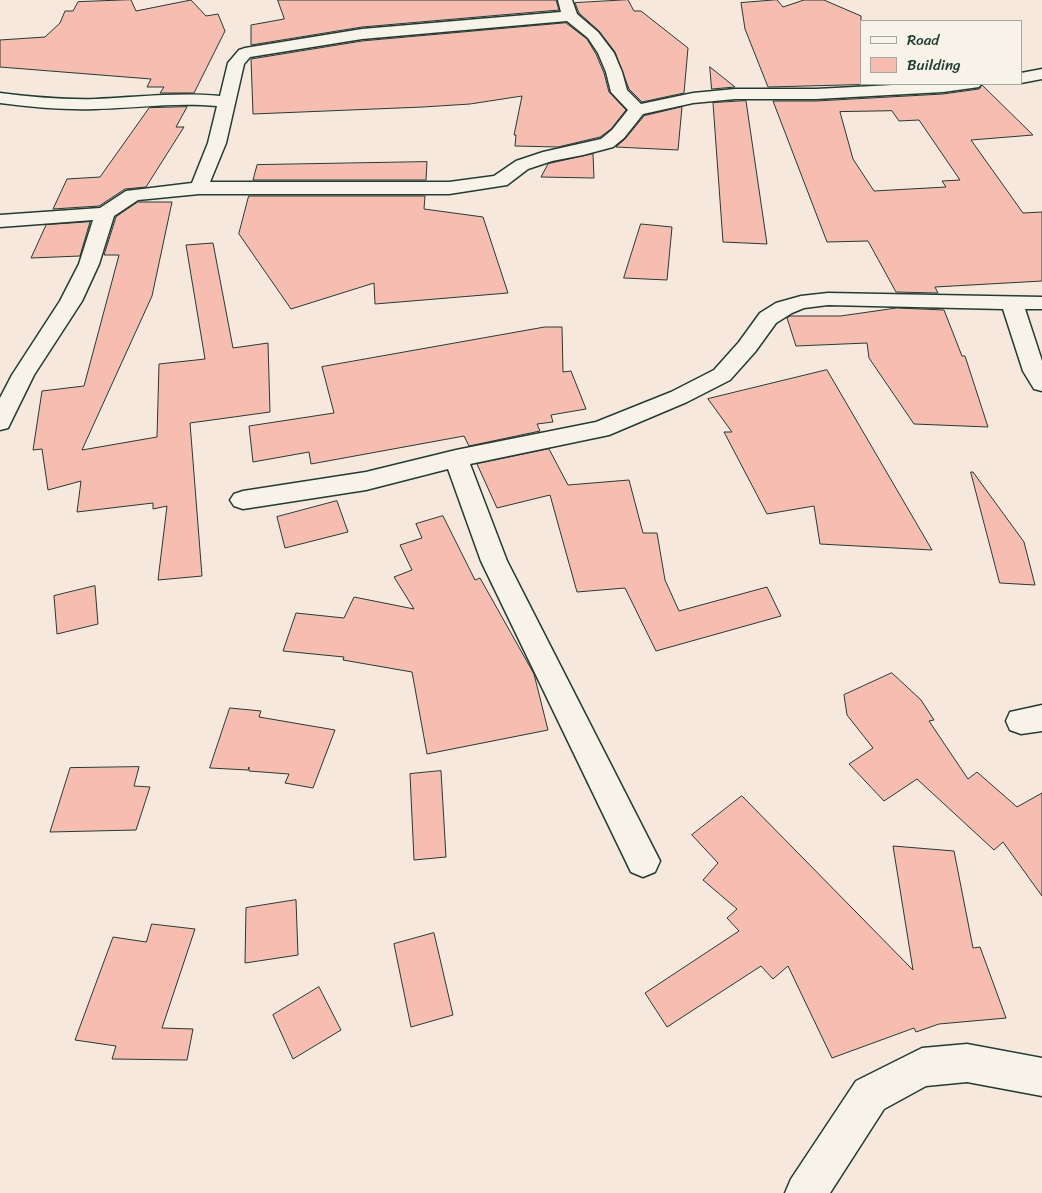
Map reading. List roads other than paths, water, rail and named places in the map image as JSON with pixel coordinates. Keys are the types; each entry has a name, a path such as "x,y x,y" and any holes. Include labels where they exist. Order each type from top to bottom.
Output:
{"street":[{"path":"565,0 570,16 593,35 606,53 614,72 619,92 637,110"},
{"path":"199,188 217,143 236,63 245,53 362,34 570,16"},
{"path":"1022,78 1042,74"},
{"path":"0,222 105,213 133,195 199,188 449,188 478,185 500,181 522,165 549,156 583,150 607,142 618,134 637,110 693,98 735,94 816,94 963,85"},
{"path":"0,98 34,102 94,104 188,98 227,102"},
{"path":"0,422 23,375 71,301 89,264 105,213"},
{"path":"243,500 366,481 456,458 602,429 679,397 722,375 747,347 768,318 784,308 801,302 828,299 1042,303"},
{"path":"1012,302 1034,371 1042,384"},
{"path":"0,378 23,375"},
{"path":"456,458 494,561 643,861"},
{"path":"805,1193 820,1173 870,1094 922,1067 967,1063 1042,1077"}]}
